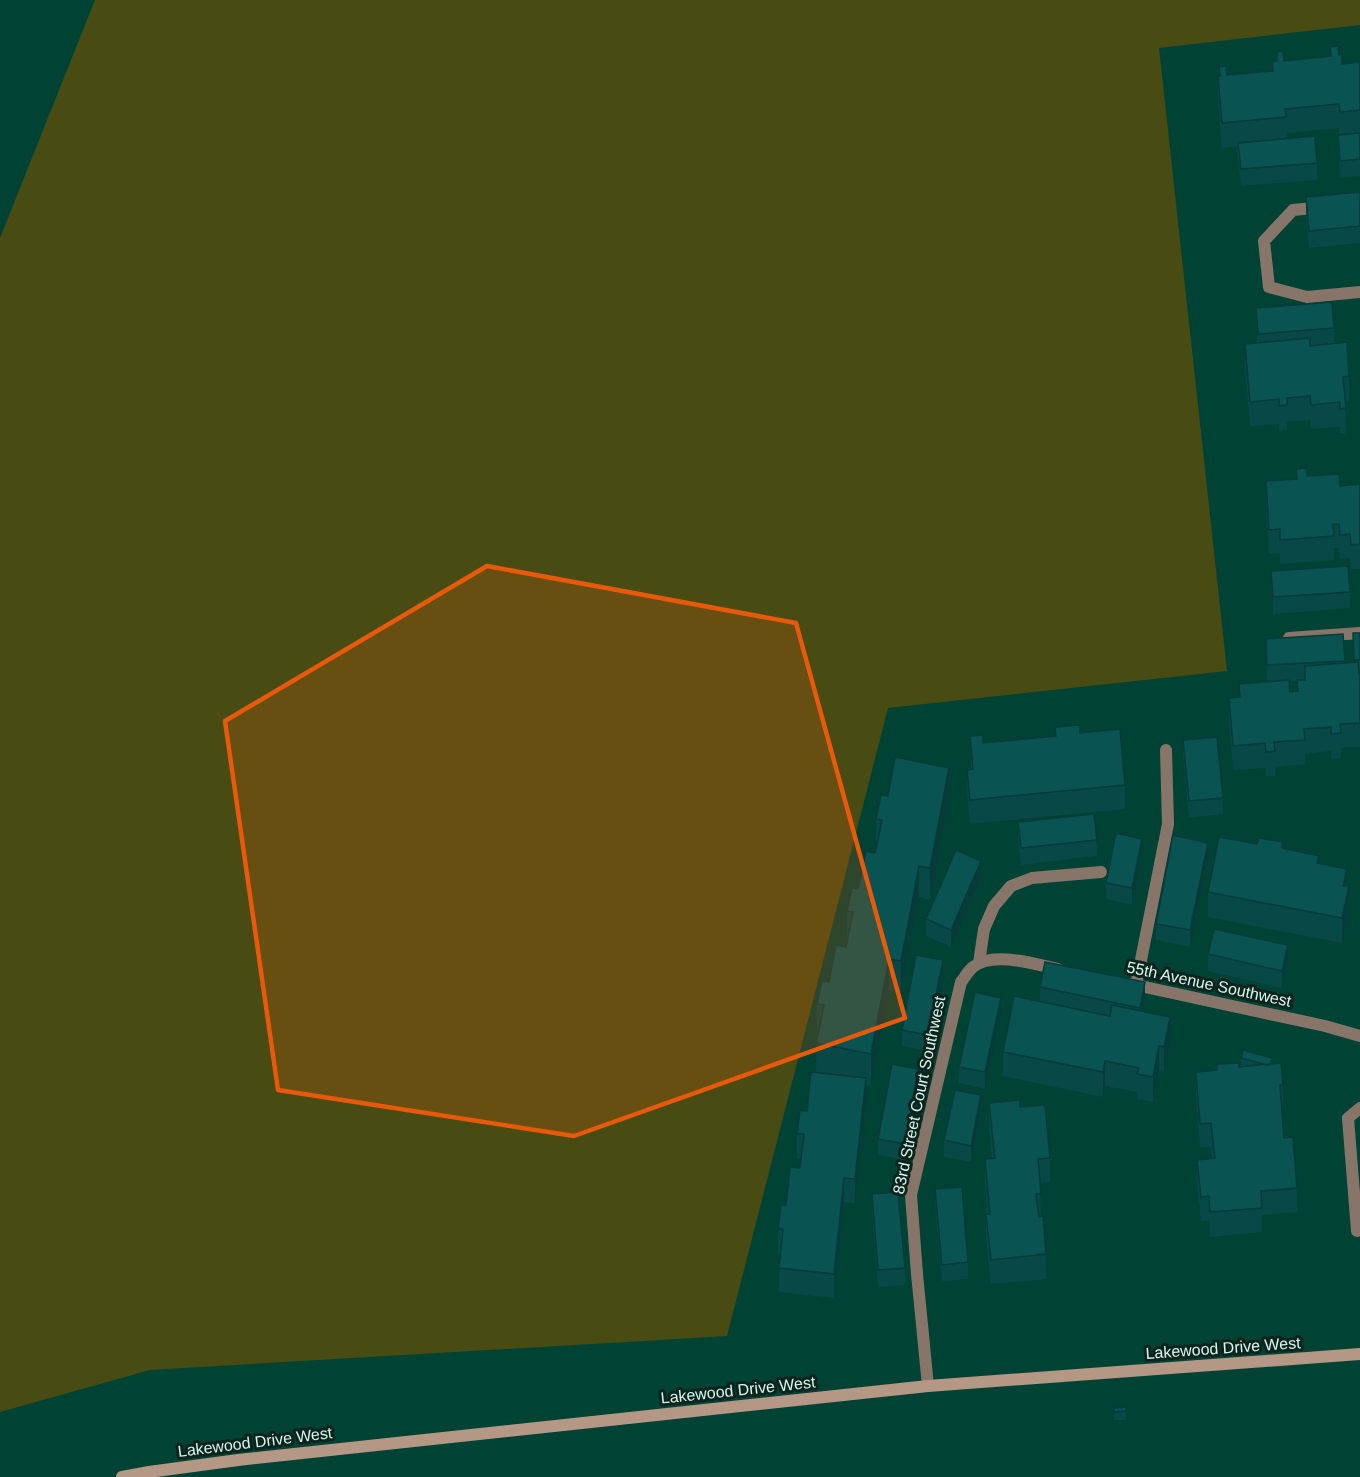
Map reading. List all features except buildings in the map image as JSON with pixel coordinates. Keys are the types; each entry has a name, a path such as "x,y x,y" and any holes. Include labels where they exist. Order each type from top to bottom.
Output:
{"main road":[{"name":"Lakewood Drive West","path":"122,1477 238,1460 928,1386 1360,1354"}],"street":[{"path":"1338,206 1293,210 1264,241 1269,287 1308,297 1360,292"},
{"path":"1289,638 1360,633"},
{"name":"55th Avenue Southwest","path":"1166,750 1168,824 1130,984 1325,1026 1360,1036"},
{"path":"1070,971 1011,960 989,960 979,963 984,929 994,906 1011,886 1032,878 1101,872"},
{"name":"83rd Street Court Southwest","path":"928,1386 911,1195 961,982 971,968 979,963"},
{"path":"1357,1231 1348,1118 1360,1108"}],"highlighted area":[{"path":"487,566 796,623 905,1018 574,1136 278,1090 225,721"}],"green space":[{"path":"95,0 1360,0 1360,25 1159,48 1227,671 888,708 727,1336 150,1370 0,1412 0,238"}]}
